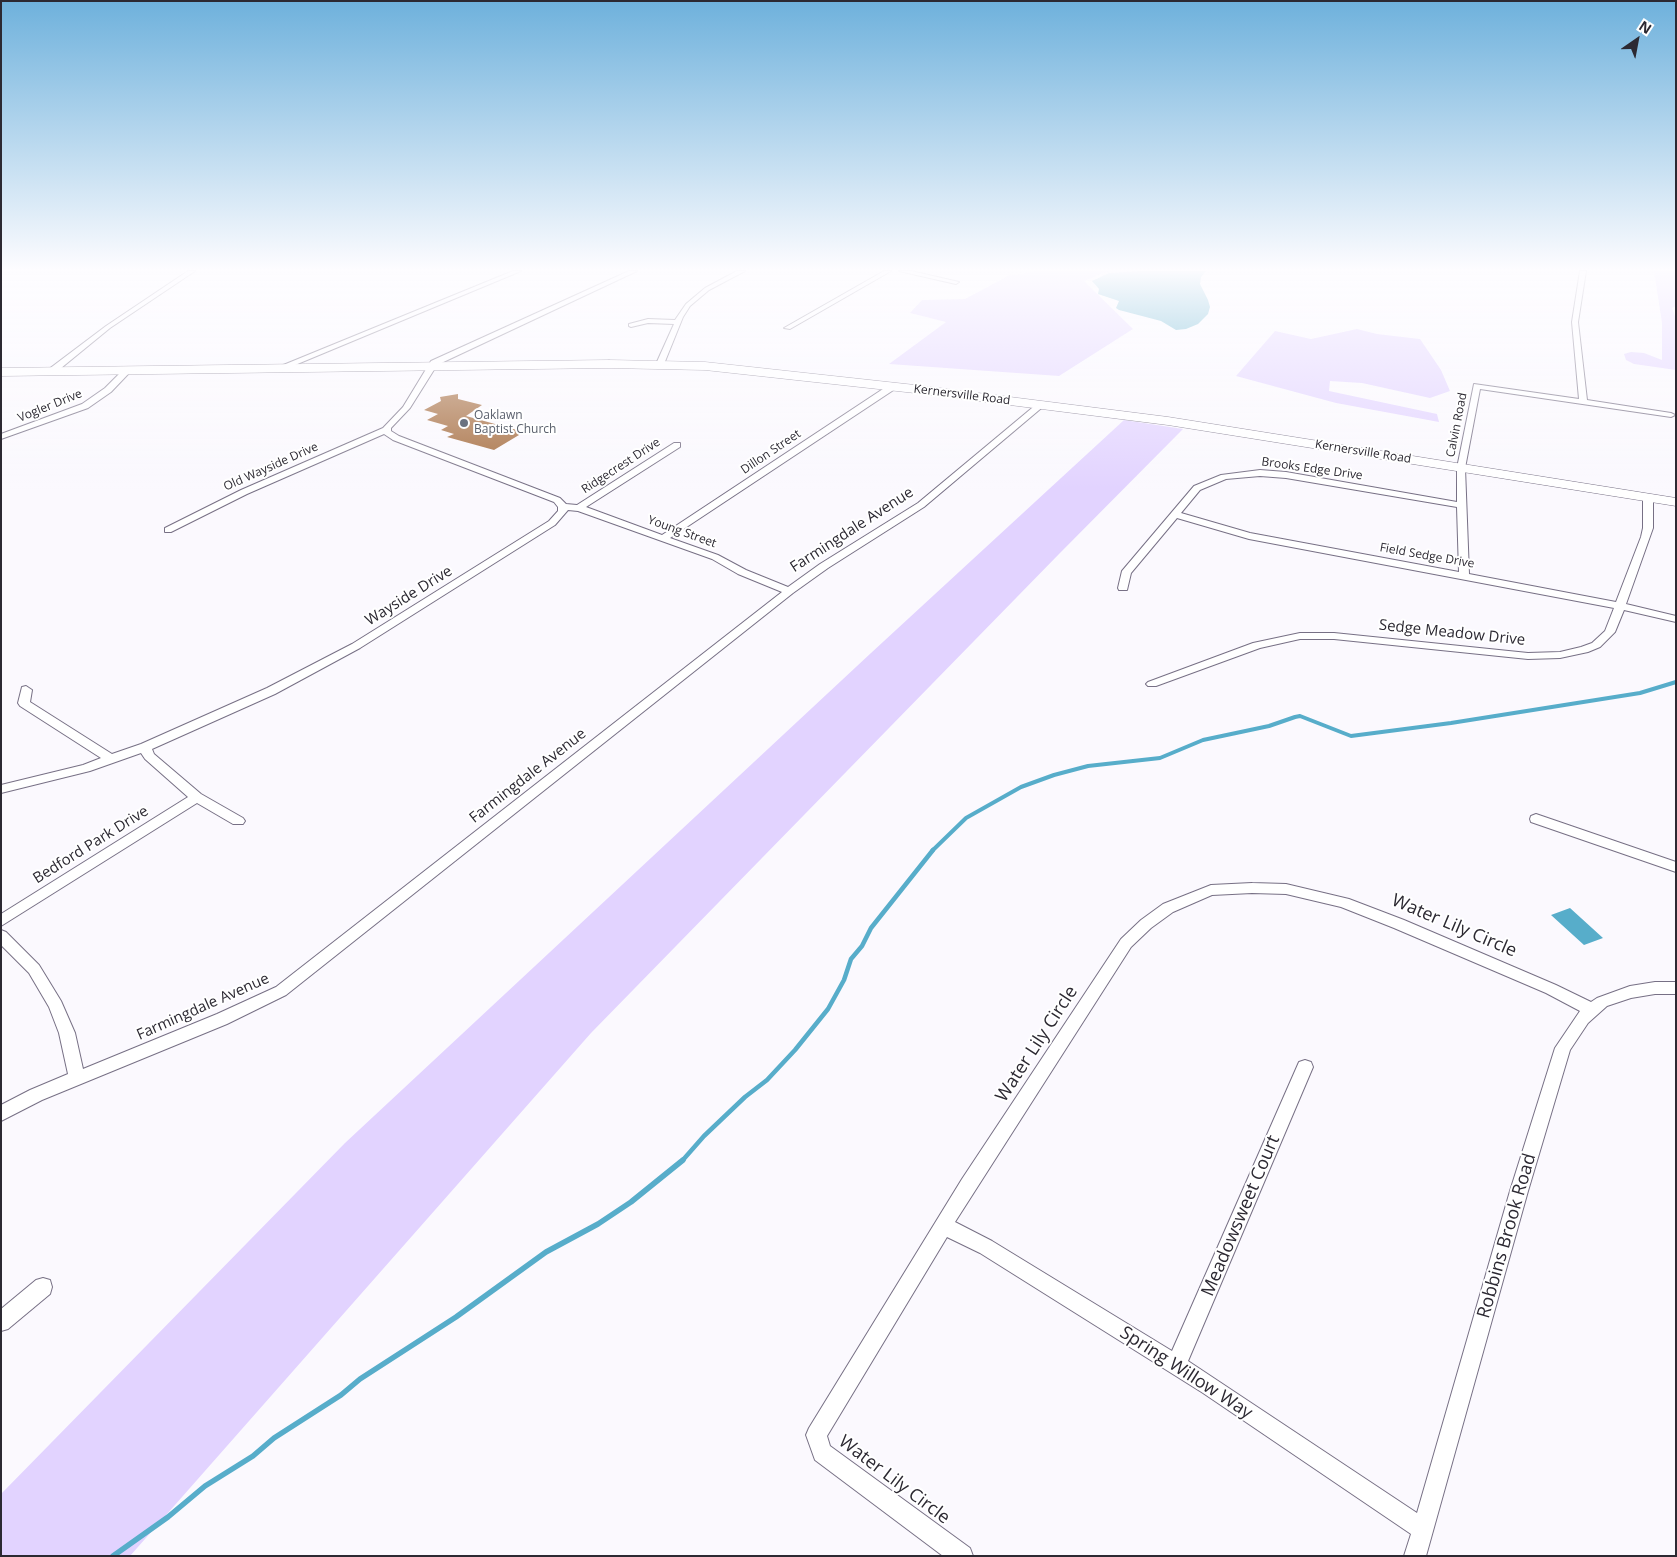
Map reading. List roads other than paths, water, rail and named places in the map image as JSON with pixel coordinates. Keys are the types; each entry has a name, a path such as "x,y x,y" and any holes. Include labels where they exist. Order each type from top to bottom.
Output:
{"main road":[{"name":"Kernersville Road","path":"1,372 660,364 755,370 1168,421 1676,502"}],"street":[{"path":"52,371 86,344"},
{"path":"280,368 340,344"},
{"path":"476,344 432,366 406,408 386,430 396,438 545,494 557,500 563,507"},
{"path":"660,364 668,344"},
{"path":"1576,344 1583,402 1671,415"},
{"name":"Vogler Drive","path":"1,437 85,406 108,390 128,370"},
{"name":"Dillon Street","path":"663,538 892,386"},
{"name":"Calvin Road","path":"1464,576 1461,468 1477,386 1583,402"},
{"name":"Farmingdale Avenue","path":"1,1114 36,1095 222,1019 281,991 789,591 830,562 921,505 1041,405"},
{"name":"Old Wayside Drive","path":"168,530 244,492 386,430"},
{"name":"Ridgecrest Drive","path":"579,508 677,445"},
{"name":"Brooks Edge Drive","path":"1123,588 1126,573 1197,488 1205,483 1224,477 1253,473 1286,475 1462,505"},
{"name":"Sedge Meadow Drive","path":"1152,684 1264,643 1300,636 1334,636 1528,656 1573,653 1596,645 1610,632 1646,538 1648,498"},
{"name":"Young Street","path":"563,507 579,508 715,557 742,572 789,591"},
{"name":"Wayside Drive","path":"1,789 52,777 111,759 144,747 271,691 356,646 545,529 559,518 563,512 563,507"},
{"name":"Field Sedge Drive","path":"1174,514 1249,536 1620,605 1676,619"},
{"path":"26,690 24,703 111,759"},
{"path":"144,747 149,756 161,768 197,797 238,821"},
{"name":"Bedford Park Drive","path":"1,921 197,797"},
{"path":"1536,819 1676,867"},
{"name":"Water Lily Circle","path":"962,1556 822,1453 816,1434 944,1226 1126,943 1146,924 1168,908 1211,890 1286,889 1344,903 1491,962 1592,1010"},
{"path":"1,936 34,969 56,1005 67,1033 77,1078"},
{"name":"Robbins Brook Road","path":"1414,1556 1519,1191 1563,1048 1583,1018 1602,1002 1630,992 1656,988 1676,988"},
{"name":"Meadowsweet Court","path":"1176,1365 1305,1067"},
{"name":"Spring Willow Way","path":"944,1226 986,1247 1176,1365 1422,1530"},
{"path":"1,1322 43,1286"}],"water":[{"path":"1570,908 1603,938 1584,945 1551,915"}],"waterway":[{"path":"933,850 966,818 1021,787 1054,775 1088,766 1160,758 1203,740 1269,726 1295,717 1300,716 1351,736 1451,723 1640,693 1676,682"},
{"path":"683,1160 704,1136 745,1097 767,1080 795,1050 828,1009 844,980 851,959 862,946 871,928 933,850"},
{"path":"113,1556 168,1517 205,1486 253,1456 274,1438 341,1395 360,1379 456,1317 546,1252 598,1224 631,1202 683,1160"}],"place":[{"name":"Oaklawn Baptist Church","path":"464,423"}]}
